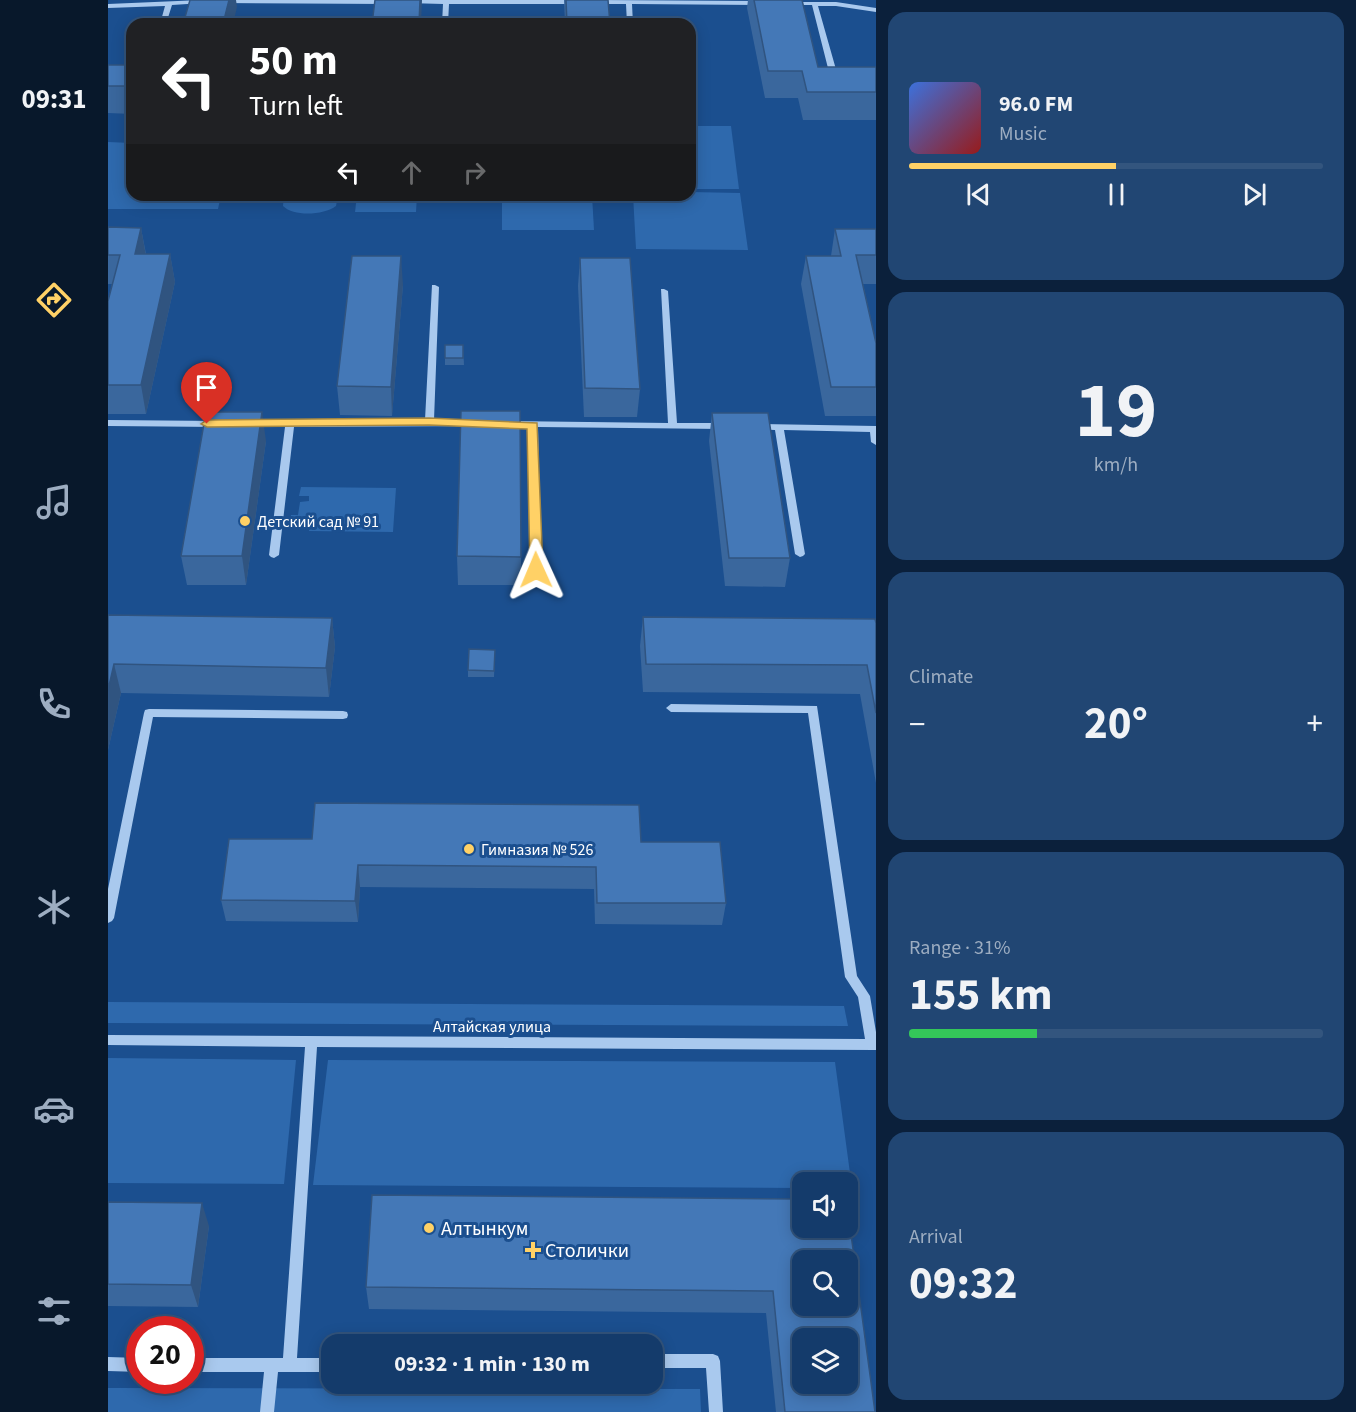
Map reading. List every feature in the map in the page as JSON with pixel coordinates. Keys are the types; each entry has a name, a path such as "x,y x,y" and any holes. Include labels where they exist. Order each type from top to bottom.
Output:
{"street":[{"path":"108,6 350,1 770,3"},
{"path":"165,18 169,3"},
{"path":"445,18 446,3"},
{"path":"629,3 630,18"},
{"path":"782,3 815,6 847,3 876,10"},
{"path":"815,6 837,88"},
{"path":"429,422 435,287"},
{"path":"664,291 673,425"},
{"path":"242,424 429,422 730,426"},
{"path":"108,423 231,424"},
{"path":"274,555 291,424"},
{"path":"533,425 536,570"},
{"path":"741,427 875,429 876,442"},
{"path":"779,428 800,554"},
{"path":"671,708 813,710 852,977 864,996 874,1045"},
{"path":"108,918 148,713 343,715"},
{"name":"Алтайская улица","path":"108,1040 874,1045"},
{"path":"289,1366 311,1042"},
{"path":"663,1362 713,1360 716,1412"},
{"path":"108,1364 126,1365"},
{"path":"204,1365 321,1365"},
{"path":"267,1412 272,1365"}],"shaded area":[{"path":"696,126 731,126 739,189 696,189"},
{"path":"108,142 126,143 126,201 220,201 218,209 108,209"},
{"path":"696,192 740,193 748,250 636,249 633,201 696,201"},
{"path":"283,201 337,201 336,206 331,209 309,214 294,212 283,206"},
{"path":"356,201 417,201 416,212 355,212"},
{"path":"502,201 592,201 594,230 502,230"},
{"path":"301,487 396,488 393,532 309,531 310,523 290,523 291,515 298,515 300,502 309,501 309,496 299,496"},
{"path":"108,1002 844,1006 848,1026 108,1023"},
{"path":"108,1058 296,1060 284,1184 108,1183"},
{"path":"328,1060 835,1062 850,1172 792,1172 792,1188 313,1185"},
{"path":"108,1388 126,1388 126,1394 204,1394 204,1388 321,1388 321,1394 663,1394 663,1389 700,1389 701,1412 108,1412"}],"building":[{"path":"190,0 229,0 224,18 185,18"},
{"path":"375,0 420,0 419,18 373,18"},
{"path":"566,0 608,0 610,18 567,18"},
{"path":"754,0 802,0 818,67 876,67 876,92 807,92 802,71 768,71"},
{"path":"108,65 126,65 126,86 108,86"},
{"path":"108,227 141,228 135,254 170,254 141,385 108,385 108,301 120,255 108,255"},
{"path":"835,229 876,229 876,255 856,255 876,343 876,387 831,387 806,256 841,256"},
{"path":"352,256 401,256 391,387 337,386"},
{"path":"580,258 630,258 640,389 585,388"},
{"path":"445,345 463,345 463,358 445,358"},
{"path":"461,411 520,411 521,557 457,556"},
{"path":"206,412 262,412 242,556 181,556"},
{"path":"712,413 768,413 790,558 729,558"},
{"path":"108,615 332,618 326,668 114,664 108,690"},
{"path":"643,617 875,619 876,713 867,665 646,664"},
{"path":"469,649 495,650 494,671 468,670"},
{"path":"315,803 639,805 641,842 720,842 726,903 597,903 596,867 358,865 355,901 221,900 229,839 312,839"},
{"path":"372,1195 792,1199 792,1238 852,1238 853,1250 792,1250 792,1316 858,1316 858,1286 875,1412 785,1412 773,1291 366,1287"},
{"path":"108,1202 202,1203 191,1285 108,1284"}],"place":[{"name":"Детский сад № 91","path":"245,521"},
{"name":"Гимназия № 526","path":"469,849"},
{"name":"Алтынкум","path":"429,1228"},
{"name":"Столички","path":"533,1250"}],"route":[{"path":"207,424 429,422 533,425 536,570"}]}
